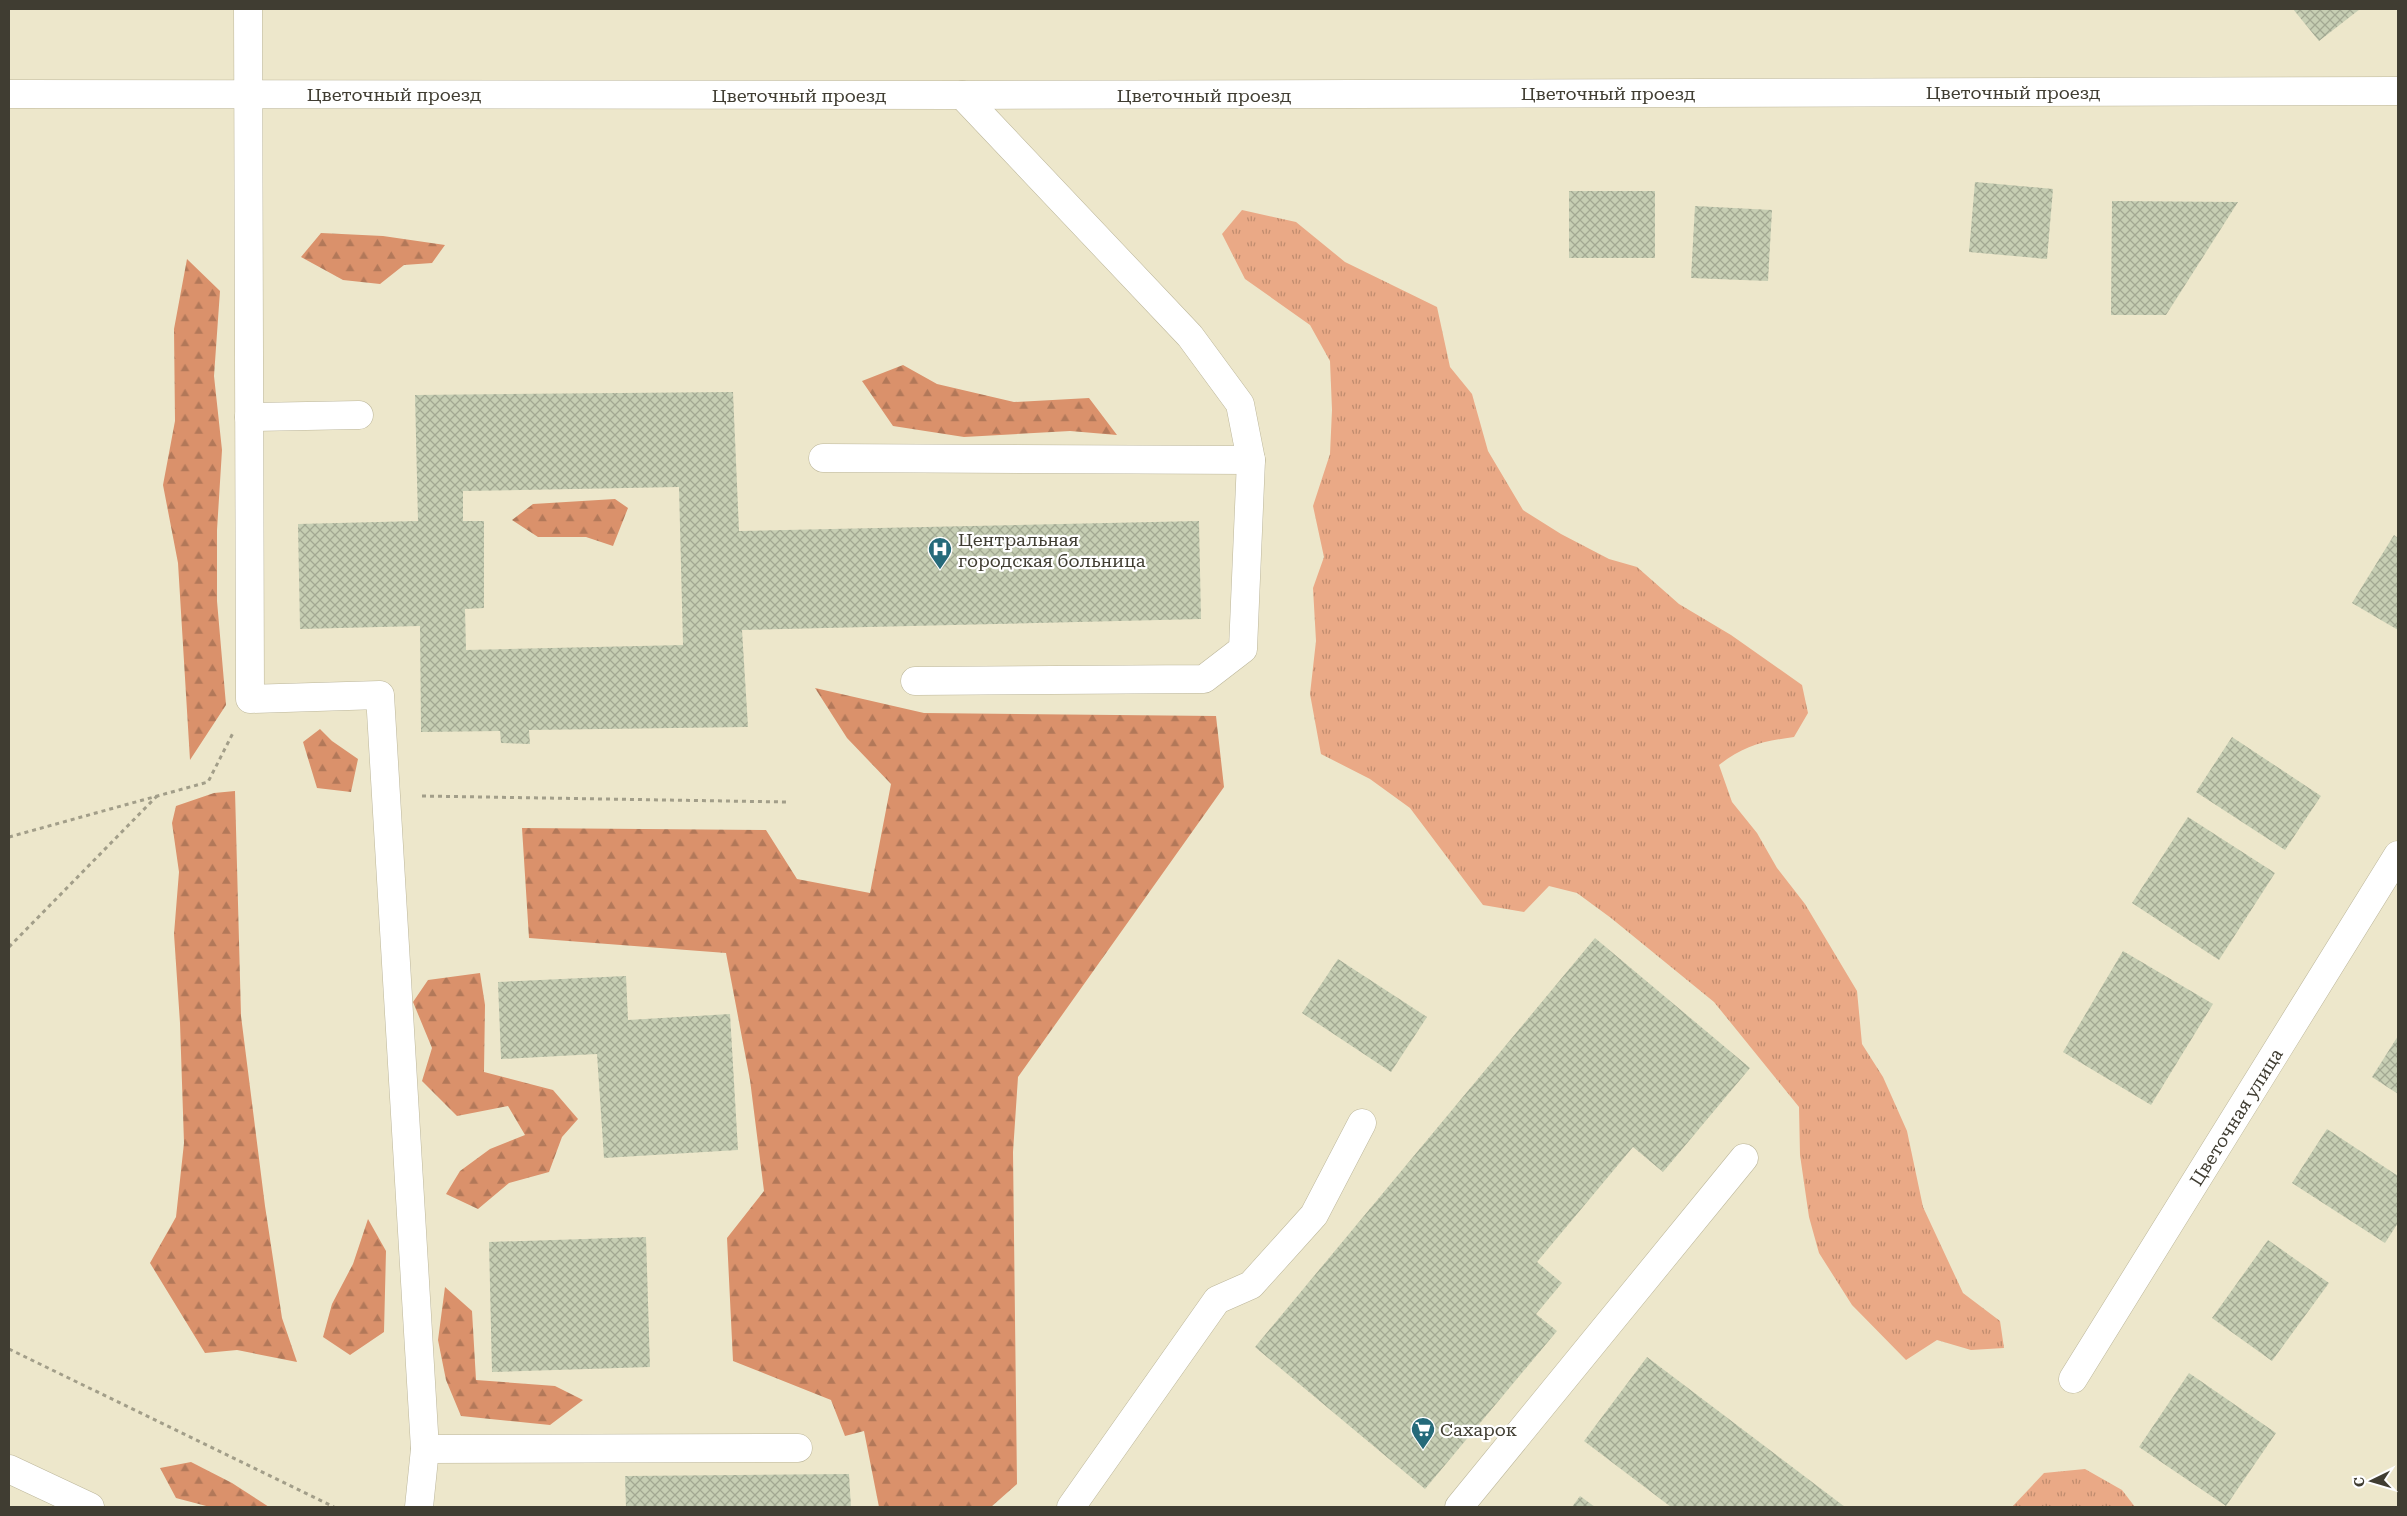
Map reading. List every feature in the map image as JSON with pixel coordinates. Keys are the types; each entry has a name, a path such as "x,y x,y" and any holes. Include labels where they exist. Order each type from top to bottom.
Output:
{"street":[{"path":"250,11 248,93 250,699 380,695 425,1449 419,1507"},
{"name":"Цветочный проезд","path":"9,94 962,95 2398,91"},
{"path":"915,681 1204,679 1242,649 1251,460 1240,404 1190,336 962,95"},
{"path":"249,417 359,416"},
{"path":"824,458 1251,460"},
{"name":"Цветочная улица","path":"2073,1379 2398,855"},
{"path":"1071,1507 1217,1300 1251,1286 1314,1215 1362,1124"},
{"path":"1459,1507 1744,1158"},
{"path":"425,1449 798,1448"},
{"path":"9,1469 90,1507"}],"path":[{"path":"9,837 208,782 250,699"},
{"path":"9,947 157,796"},
{"path":"386,796 787,802"},
{"path":"9,1349 334,1507"}],"green space":[{"path":"1242,210 1296,222 1345,262 1437,307 1450,367 1472,394 1488,451 1523,510 1561,534 1609,559 1637,567 1679,604 1731,635 1802,685 1808,713 1794,737 1754,745 1736,753 1719,765 1732,802 1757,833 1777,868 1805,904 1857,991 1862,1044 1883,1077 1907,1131 1923,1207 1963,1293 2000,1321 2004,1348 1971,1350 1937,1340 1906,1360 1852,1305 1819,1253 1809,1217 1800,1155 1799,1107 1714,1002 1611,918 1577,893 1549,886 1524,912 1483,905 1410,808 1370,779 1321,754 1310,694 1316,641 1313,588 1324,557 1313,506 1330,454 1332,410 1330,361 1310,325 1245,279 1222,234"},
{"path":"321,233 383,236 445,245 432,263 404,265 380,284 343,280 301,257"},
{"path":"187,259 220,291 214,376 222,450 217,530 217,601 226,705 190,760 178,563 163,485 175,421 174,329"},
{"path":"903,365 937,384 1014,402 1089,398 1117,435 1070,431 964,437 893,426 862,381"},
{"path":"615,499 628,508 613,546 586,537 538,537 512,520 533,504"},
{"path":"815,688 924,713 1216,716 1224,787 1018,1077 1013,1152 1017,1484 991,1507 879,1507 864,1431 845,1436 831,1400 733,1361 727,1238 764,1191 750,1080 726,953 529,938 522,828 766,830 797,879 870,893 891,784 847,738"},
{"path":"320,729 332,741 358,759 351,792 317,788 303,742"},
{"path":"235,791 241,1016 265,1206 282,1318 297,1362 237,1350 205,1353 150,1263 176,1217 184,1143 180,1023 174,934 179,872 172,823 176,806 214,793"},
{"path":"480,973 485,1005 484,1072 553,1090 578,1119 562,1137 549,1172 509,1183 478,1209 446,1194 460,1171 490,1149 525,1135 508,1106 457,1116 422,1081 432,1048 413,1002 428,980"},
{"path":"368,1219 386,1251 384,1332 350,1355 323,1337 332,1304 353,1264"},
{"path":"445,1287 472,1311 476,1380 555,1386 583,1400 550,1425 461,1416 446,1380 438,1340"},
{"path":"191,1462 232,1483 269,1507 210,1507 176,1498 160,1468"},
{"path":"2085,1469 2122,1490 2135,1507 2012,1507 2044,1473"}],"building":[{"path":"2293,9 2360,9 2319,41"},
{"path":"1975,182 2053,189 2047,259 1969,252"},
{"path":"1569,191 1655,191 1655,258 1569,258"},
{"path":"2112,201 2238,202 2166,315 2111,315"},
{"path":"1695,206 1772,210 1768,281 1691,278"},
{"name":"Центральная городская больница","path":"733,392 739,531 1199,521 1201,619 742,630 748,727 529,730 530,744 501,743 500,731 421,732 420,626 300,629 298,524 418,521 415,395","holes":["679,487 683,645 466,650 465,609 484,608 484,521 463,521 463,491"]},
{"path":"2394,535 2398,538 2398,630 2352,603"},
{"path":"2232,737 2321,796 2285,850 2196,792"},
{"path":"2188,817 2275,873 2219,960 2132,903"},
{"path":"1595,938 1750,1068 1663,1172 1633,1147 1537,1262 1562,1283 1536,1314 1557,1331 1425,1489 1255,1347"},
{"path":"2123,951 2213,1004 2151,1105 2063,1052"},
{"path":"1338,959 1427,1017 1391,1072 1302,1013"},
{"path":"626,976 628,1020 730,1014 738,1150 604,1158 597,1054 501,1059 498,982"},
{"path":"2398,1036 2398,1094 2372,1077"},
{"path":"2327,1129 2398,1176 2398,1223 2385,1243 2292,1183"},
{"path":"646,1237 650,1367 492,1372 489,1242"},
{"path":"2268,1240 2329,1283 2272,1361 2212,1318"},
{"path":"1647,1357 1845,1507 1671,1507 1584,1441"},
{"path":"2189,1373 2276,1433 2226,1506 2139,1447"},
{"path":"849,1474 851,1507 626,1507 625,1476"},
{"path":"1580,1496 1595,1507 1572,1507"}],"place":[{"name":"Центральная городская больница","path":"940,570"},
{"name":"Сахарок","path":"1423,1450"}]}
